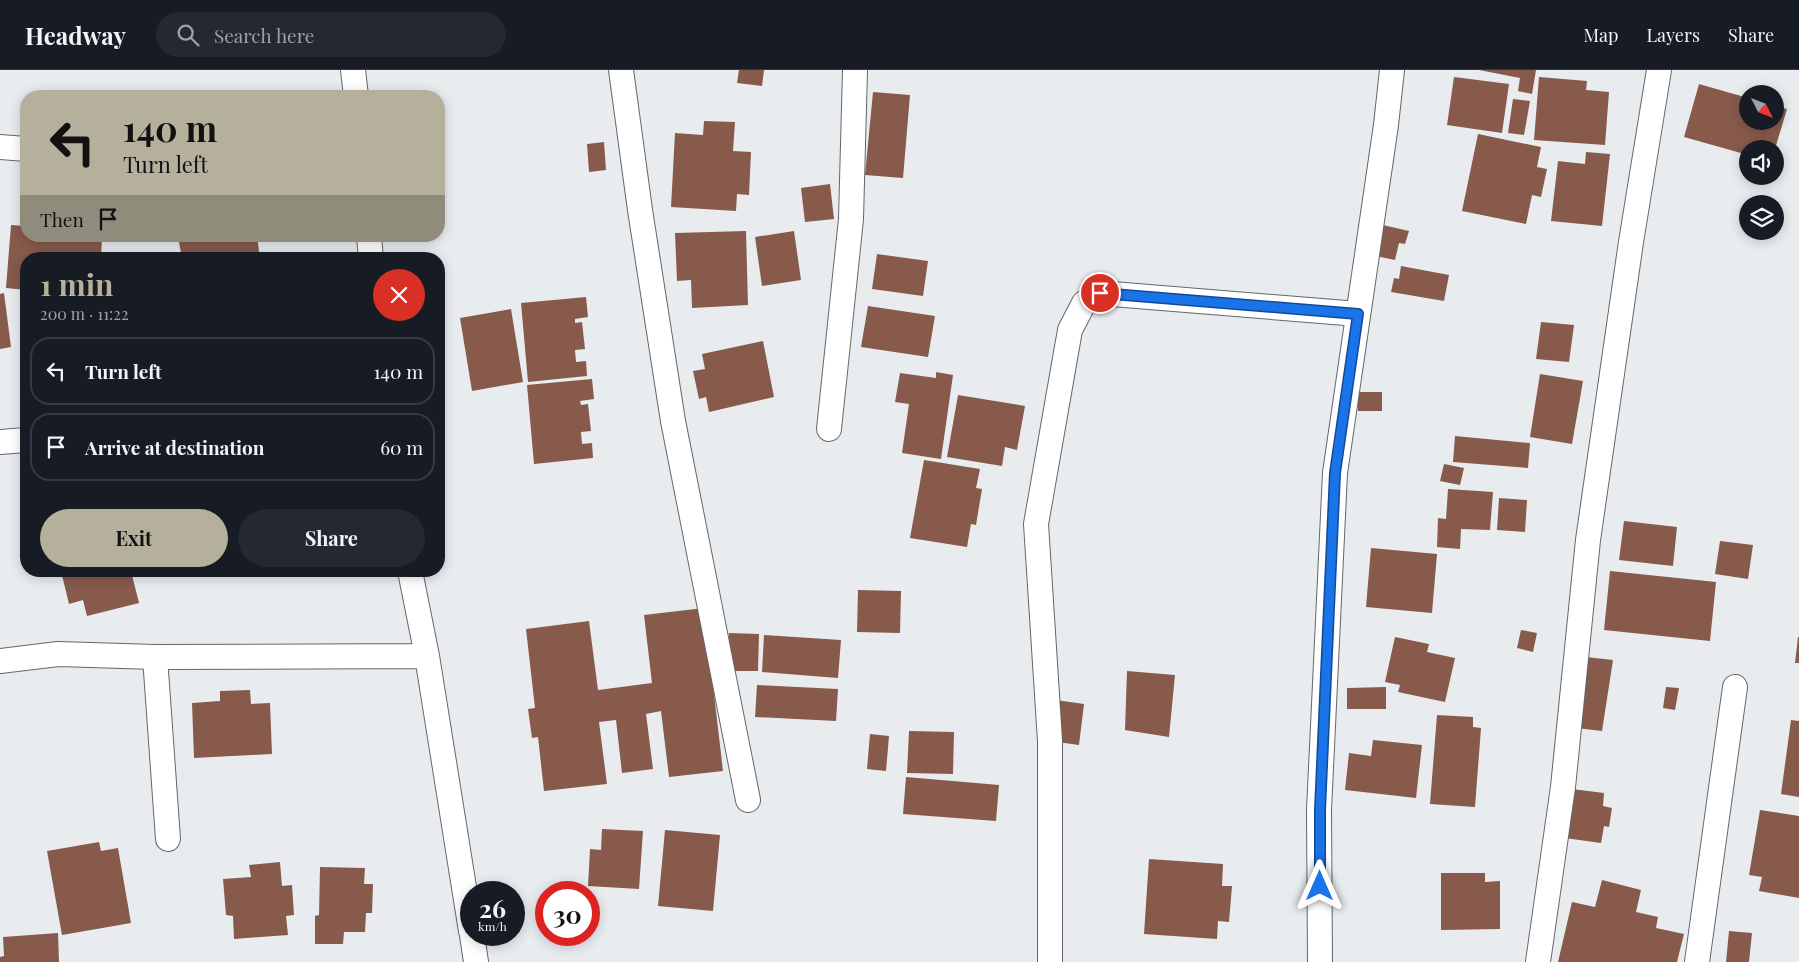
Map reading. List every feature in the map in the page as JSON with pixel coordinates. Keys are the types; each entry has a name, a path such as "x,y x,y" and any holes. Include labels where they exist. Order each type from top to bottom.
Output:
{"street":[{"path":"353,70 355,90"},
{"path":"621,70 640,210 673,422 748,800"},
{"path":"829,428 851,219 855,70"},
{"path":"1320,962 1320,810 1335,473 1386,125 1392,70"},
{"path":"1538,962 1563,787 1588,540 1631,242 1659,70"},
{"path":"0,147 20,149"},
{"path":"1050,962 1050,741 1036,524 1070,330 1084,303 1100,293 1358,314"},
{"path":"0,442 20,440"},
{"path":"411,577 427,656 464,881"},
{"path":"0,661 58,654 155,657 427,656"},
{"path":"155,657 168,839"},
{"path":"1697,962 1735,687"},
{"path":"474,946 476,962"}],"building":[{"path":"739,70 764,70 762,86 737,83"},
{"path":"1479,70 1536,70 1532,94 1518,91 1520,78"},
{"path":"1454,77 1509,84 1502,133 1447,125"},
{"path":"1539,77 1587,81 1586,90 1609,92 1605,145 1534,140"},
{"path":"1699,84 1739,95 1739,130 1781,130 1778,140 1739,140 1739,152 1684,137"},
{"path":"873,92 910,95 903,178 865,175"},
{"path":"1513,99 1530,101 1524,135 1508,133"},
{"path":"1784,108 1787,109 1784,119"},
{"path":"704,121 735,122 733,151 751,152 749,195 737,194 736,211 671,207 675,133 703,135"},
{"path":"1478,134 1541,147 1537,167 1547,169 1541,197 1532,195 1526,224 1462,211"},
{"path":"604,142 606,170 589,172 587,144"},
{"path":"1586,152 1610,154 1602,226 1551,221 1558,161 1585,164"},
{"path":"830,184 834,219 805,222 801,188"},
{"path":"11,225 20,226 20,242 102,242 101,252 20,252 20,289 6,288"},
{"path":"1383,225 1409,231 1405,244 1399,243 1395,260 1376,256"},
{"path":"746,231 748,305 692,308 691,280 677,281 675,233"},
{"path":"794,231 801,280 762,286 755,237"},
{"path":"179,242 258,242 259,252 181,252"},
{"path":"877,254 928,261 923,296 872,289"},
{"path":"1401,266 1449,275 1444,301 1391,292 1394,278 1399,279"},
{"path":"4,293 11,347 0,349 0,294"},
{"path":"586,297 588,317 575,319 575,323 582,322 585,349 575,350 576,362 586,361 587,376 528,382 521,303"},
{"path":"868,306 935,316 928,357 861,347"},
{"path":"511,309 523,382 472,391 460,318"},
{"path":"1541,322 1574,325 1569,362 1536,359"},
{"path":"763,341 774,397 709,412 706,397 699,399 693,371 705,369 702,354"},
{"path":"936,372 953,375 941,459 902,453 909,404 895,402 900,373 936,378"},
{"path":"1540,374 1583,381 1572,444 1530,437"},
{"path":"592,379 594,399 580,401 581,405 588,404 591,431 581,432 582,444 592,443 593,458 534,464 527,385"},
{"path":"1358,392 1382,392 1382,411 1358,411"},
{"path":"958,395 1025,406 1017,450 1005,447 1002,466 947,457"},
{"path":"1455,436 1530,443 1528,468 1453,462"},
{"path":"924,460 980,469 976,488 982,489 976,525 971,524 967,547 910,538"},
{"path":"1444,464 1464,468 1460,485 1440,481"},
{"path":"1448,489 1493,492 1490,530 1461,529 1460,549 1437,547 1438,518 1446,519"},
{"path":"1499,498 1527,500 1525,532 1497,530"},
{"path":"1624,521 1677,527 1673,566 1619,560"},
{"path":"1720,541 1753,545 1748,579 1715,574"},
{"path":"1371,548 1437,554 1432,613 1366,607"},
{"path":"1610,571 1716,582 1710,641 1604,630"},
{"path":"62,577 132,577 139,603 87,616 83,600 69,604"},
{"path":"858,590 901,591 900,633 857,632"},
{"path":"704,608 723,771 669,777 661,711 646,714 653,769 622,773 616,720 599,722 607,784 544,791 538,737 532,738 528,709 535,708 526,629 589,621 598,690 652,683 644,615"},
{"path":"1521,630 1537,633 1533,652 1517,648"},
{"path":"729,633 759,634 758,671 729,671"},
{"path":"764,635 841,640 838,678 762,672"},
{"path":"1395,637 1429,644 1427,652 1455,658 1445,702 1398,692 1400,685 1385,682"},
{"path":"1798,637 1799,663 1795,663"},
{"path":"1586,657 1613,660 1602,731 1576,728"},
{"path":"1127,671 1175,675 1169,737 1125,730"},
{"path":"757,685 838,689 836,721 755,717"},
{"path":"1386,687 1386,709 1347,709 1347,688"},
{"path":"1666,687 1679,688 1675,710 1663,708"},
{"path":"250,690 251,704 270,703 272,754 194,758 192,703 220,701 220,691"},
{"path":"1056,700 1084,704 1079,745 1050,741"},
{"path":"1437,715 1473,717 1473,727 1481,728 1475,807 1430,804"},
{"path":"1791,720 1799,721 1799,797 1781,794"},
{"path":"909,731 954,732 953,774 907,773"},
{"path":"870,734 889,736 886,771 867,769"},
{"path":"1373,740 1422,745 1416,798 1345,790 1349,753 1371,756"},
{"path":"906,777 999,785 996,821 903,814"},
{"path":"1572,789 1604,793 1603,806 1612,808 1609,827 1604,826 1601,843 1565,838"},
{"path":"1760,810 1799,816 1799,898 1759,891 1762,877 1749,875"},
{"path":"602,829 643,831 639,889 600,887 600,881 588,881 590,849 601,850"},
{"path":"665,830 720,835 713,911 658,906"},
{"path":"99,842 101,851 118,848 131,923 62,935 47,851"},
{"path":"1149,859 1223,864 1222,886 1232,886 1229,922 1218,921 1217,939 1144,934"},
{"path":"280,862 282,886 292,885 294,915 286,916 288,935 234,939 233,916 226,915 223,879 251,877 249,865"},
{"path":"320,867 365,868 364,884 373,884 372,913 366,913 365,932 344,932 343,944 315,944 315,916 319,915"},
{"path":"1441,873 1485,873 1485,882 1500,881 1500,929 1441,930"},
{"path":"1602,880 1641,890 1636,912 1658,917 1656,928 1684,934 1677,962 1558,962 1572,902 1595,907"},
{"path":"1729,931 1752,933 1749,962 1726,962"},
{"path":"58,933 59,962 0,962 0,957 4,956 3,937"}],"route":[{"path":"1100,293 1358,314 1335,473 1320,810 1320,886"}]}
